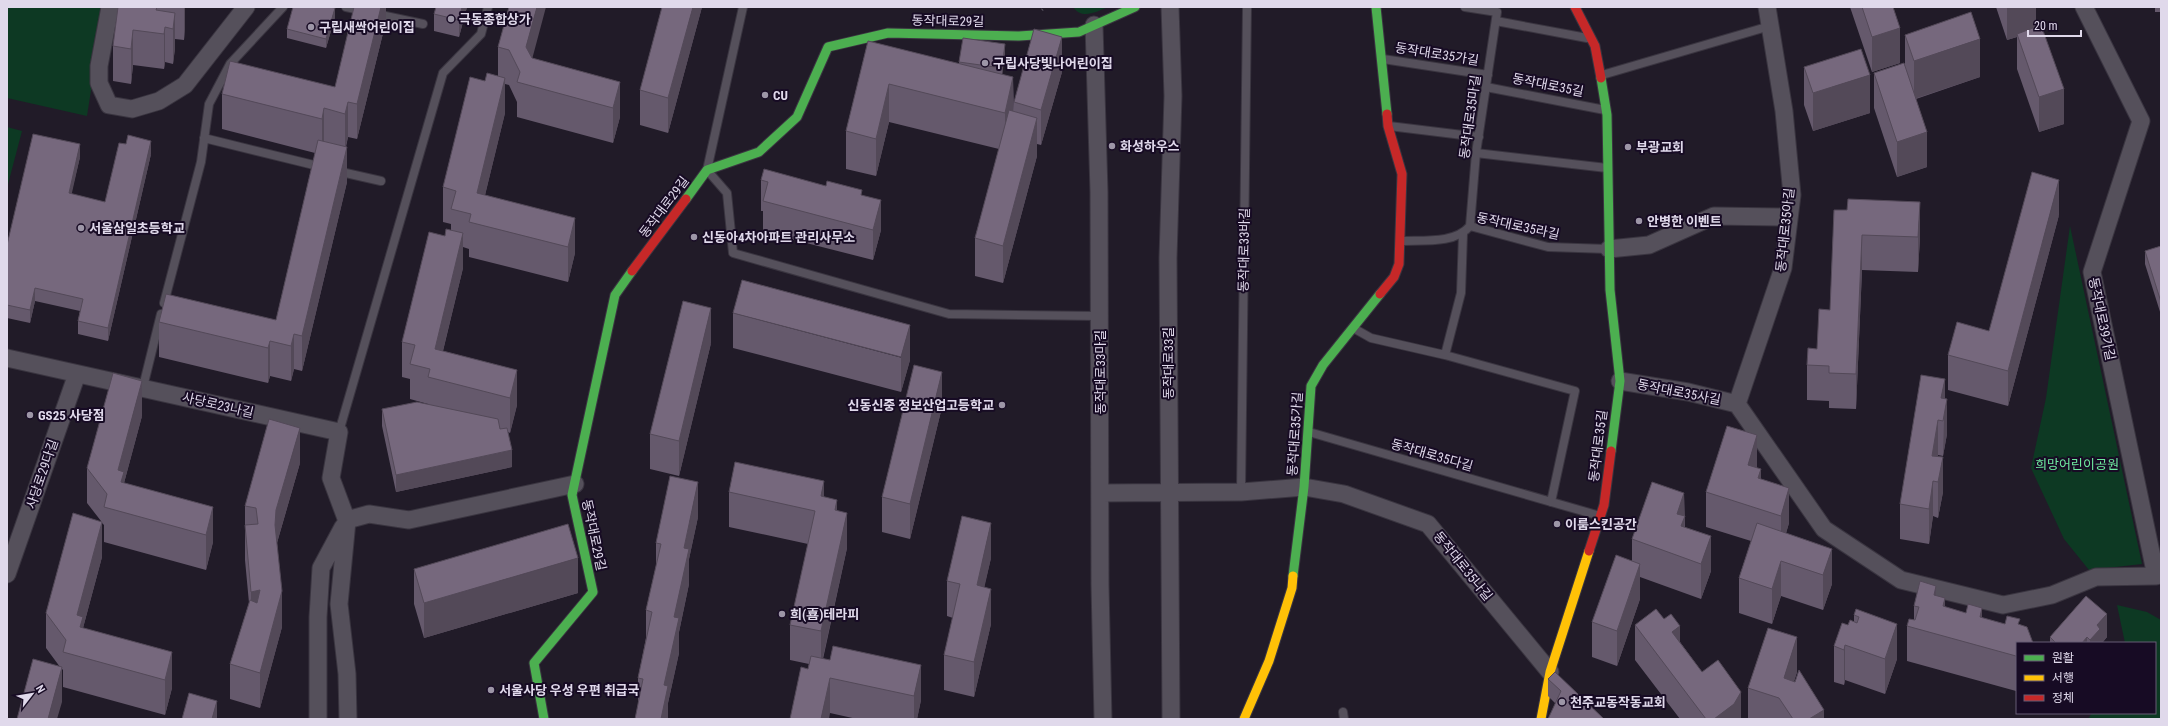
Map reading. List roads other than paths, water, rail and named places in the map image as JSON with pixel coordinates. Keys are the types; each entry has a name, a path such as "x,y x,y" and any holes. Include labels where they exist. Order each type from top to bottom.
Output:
{"street":[{"path":"110,7 99,66 99,83 109,105 132,109 159,101 185,85 246,7"},
{"name":"동작대로29길","path":"544,719 534,663 593,592 572,495 615,295 707,170 759,152 797,117 828,47 888,33 1019,36 1079,32 1135,7"},
{"name":"동작대로33길","path":"1170,7 1173,96 1168,258 1168,493 1171,719"},
{"name":"동작대로35가길","path":"1244,719 1270,661 1292,588 1304,487 1311,386 1323,365 1394,276 1400,264 1402,174 1388,126 1383,59 1376,7"},
{"name":"동작대로35길","path":"1541,719 1550,672 1604,505 1620,381 1610,290 1609,168 1606,110 1595,46 1576,7"},
{"name":"동작대로35아길","path":"1737,404 1783,268 1792,195 1784,110 1767,7"},
{"name":"동작대로39가길","path":"2084,7 2141,121 2092,272 2158,579"},
{"name":"동작대로33마길","path":"1094,25 1100,192 1100,493 1103,719"},
{"path":"1609,249 1649,245 1714,216 1789,217"},
{"name":"사당로23나길","path":"7,358 143,387 339,432"},
{"name":"사당로29다길","path":"7,574 77,374"},
{"name":"동작대로35사길","path":"1620,381 1688,392 1737,404"},
{"path":"1737,404 1824,529 1902,580 2003,605 2052,595 2096,577 2158,579"},
{"path":"339,432 331,478 347,520 339,604 347,674 348,719"},
{"path":"318,719 318,617 321,568 347,520 369,514 409,520 575,484"},
{"path":"1100,493 1241,492 1304,487"},
{"name":"동작대로35나길","path":"1304,487 1344,494 1428,524 1550,672"}],"lane":[{"path":"143,387 201,162 209,104 230,64 283,7"},
{"path":"346,7 422,24"},
{"path":"339,432 443,73 481,34 488,7"},
{"path":"743,7 707,170 726,193 733,253 949,314 1100,316"},
{"name":"동작대로33바길","path":"1241,492 1248,7"},
{"name":"동작대로35마길","path":"1465,7 1497,12 1476,153 1470,226"},
{"path":"1496,20 1592,39"},
{"path":"1600,75 1770,26"},
{"name":"동작대로35가길","path":"1383,59 1488,75"},
{"name":"동작대로35길","path":"1486,87 1606,110"},
{"path":"1388,126 1479,137"},
{"path":"204,138 381,181"},
{"path":"1476,153 1609,168"},
{"name":"동작대로35라길","path":"1401,241 1452,238 1463,234 1470,226 1548,247 1609,249"},
{"path":"1445,355 1461,293 1463,234"},
{"path":"1354,328 1371,338 1445,355 1575,390 1551,502"},
{"name":"동작대로35다길","path":"1307,432 1601,516"}],"place":[{"name":"극동종합상가","path":"451,19"},
{"name":"구립새싹어린이집","path":"311,27"},
{"name":"구립사당빛나어린이집","path":"985,63"},
{"name":"CU","path":"765,95"},
{"name":"화성하우스","path":"1112,146"},
{"name":"부광교회","path":"1628,147"},
{"name":"안병한 이벤트","path":"1639,221"},
{"name":"서울삼일초등학교","path":"81,228"},
{"name":"신동아4차아파트 관리사무소","path":"694,237"},
{"name":"신동신중 정보산업고등학교","path":"1002,405"},
{"name":"GS25 사당점","path":"30,415"},
{"name":"이룸스킨공간","path":"1557,524"},
{"name":"희(喜)테라피","path":"782,614"},
{"name":"서울사당 우성 우편 취급국","path":"491,690"},
{"name":"천주교동작동교회","path":"1562,702"}],"park label":[{"name":"희망어린이공원","path":"2077,464"}]}
